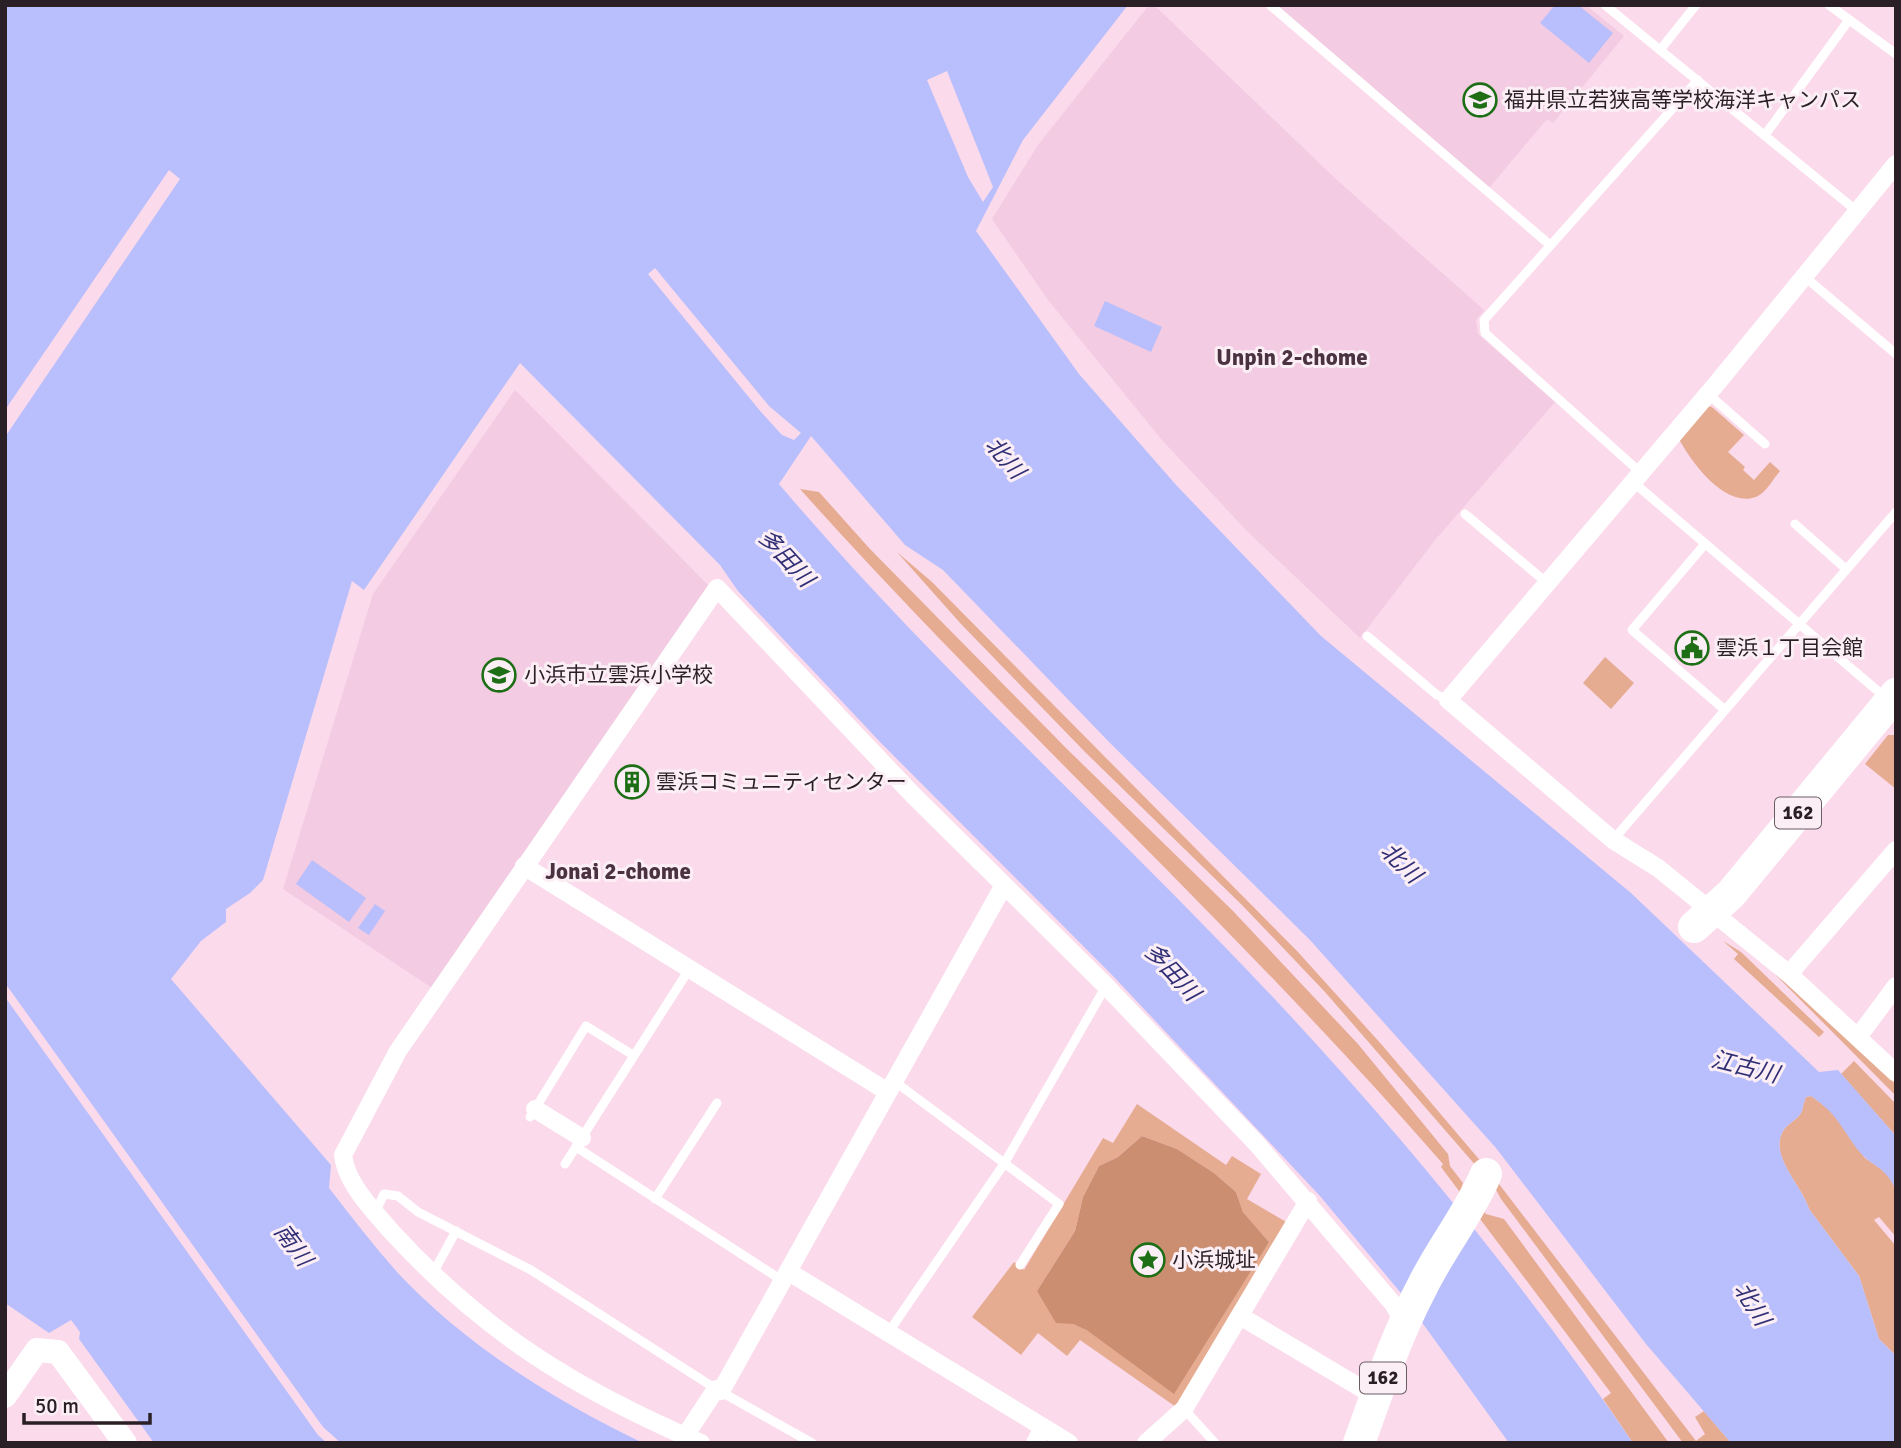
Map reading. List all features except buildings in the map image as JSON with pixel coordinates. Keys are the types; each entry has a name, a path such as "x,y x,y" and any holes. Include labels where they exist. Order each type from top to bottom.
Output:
{"highway":[{"name":"162","path":"1702,919 1731,894 1891,706"},
{"name":"162","path":"1359,1443 1407,1319 1442,1249 1473,1203 1486,1174"}],"street":[{"path":"1896,164 1859,213 1708,394 1448,700 1613,840 1658,868 1702,919 1790,974 1896,1073"},
{"path":"1004,885 693,1439 618,1405 525,1351 484,1321 432,1276 375,1213 344,1170 343,1155 398,1051 717,588 912,795 1004,885 1106,986 1308,1201 1407,1319"},
{"path":"1790,974 1896,850"},
{"path":"524,866 891,1087"},
{"path":"1858,1037 1896,986"},
{"path":"533,1113 579,1142"},
{"path":"1146,1443 1184,1409 1308,1201"},
{"path":"786,1276 888,1333 1039,1435 1069,1443"},
{"path":"1240,1316 1376,1397"},
{"path":"5,1396 37,1350 58,1352 125,1443"}],"lane":[{"path":"1270,5 1550,245"},
{"path":"1660,50 1696,5"},
{"path":"1829,5 1896,54"},
{"path":"1610,7 1859,213"},
{"path":"1765,135 1849,20"},
{"path":"1698,80 1484,320 1485,333 1705,544 1891,706"},
{"path":"1805,277 1896,354"},
{"path":"1708,394 1765,444"},
{"path":"1613,840 1896,512"},
{"path":"1465,514 1547,583"},
{"path":"1795,524 1846,569"},
{"path":"1705,544 1632,631 1725,710"},
{"path":"1367,636 1437,695 1448,700"},
{"path":"565,1164 690,968"},
{"path":"888,1333 1004,1161 1106,986"},
{"path":"533,1113 586,1026 633,1055"},
{"path":"891,1087 1004,1161 1059,1204 1020,1265"},
{"path":"655,1199 717,1104"},
{"path":"579,1142 655,1199 786,1276"},
{"path":"375,1213 384,1194 391,1193 418,1212 531,1270 719,1390 812,1443"},
{"path":"432,1276 456,1231"},
{"path":"1184,1409 1216,1443"}],"shaded area":[{"path":"1149,5 1154,5 1338,181 1484,310 1476,320 1478,334 1555,402 1435,540 1360,638 1246,530 1162,440 1048,300 992,219 1038,145"},
{"name":"福井県立若狭高等学校海洋キャンパス","path":"1277,5 1586,5 1624,36 1553,123 1547,119 1489,188"},
{"name":"小浜市立雲浜小学校","path":"515,390 710,587 432,988 283,889 373,594"},
{"path":"1707,406 1712,407 1744,435 1728,452 1745,467 1743,470 1754,480 1770,462 1780,471 1758,496 1746,499 1723,491 1701,471 1679,439"},
{"path":"800,489 819,492 870,549 1067,749 1232,910 1358,1044 1448,1154 1450,1166 1463,1183 1461,1189 1486,1214 1504,1219 1669,1443 1633,1443 1603,1399 1611,1393 1441,1167 1443,1164 1286,992 960,659"},
{"path":"897,552 932,582 1297,951 1382,1045 1483,1164 1477,1167 1325,992 1242,905 1085,752 961,624"},
{"path":"1605,657 1634,683 1611,709 1583,683"},
{"path":"1888,735 1896,735 1896,789 1865,764"},
{"path":"1723,941 1741,952 1824,1032 1819,1037 1734,959 1738,954"},
{"path":"1761,960 1896,1084 1896,1096"},
{"path":"1854,1061 1896,1104 1896,1136 1841,1074"},
{"path":"1811,1096 1833,1112 1865,1158 1888,1174 1896,1190 1896,1237 1879,1217 1874,1220 1896,1246 1896,1356 1879,1339 1859,1276 1809,1209 1780,1152 1782,1133 1801,1113 1806,1097"},
{"path":"1137,1104 1226,1165 1232,1156 1261,1174 1247,1199 1288,1223 1176,1407 1080,1340 1067,1356 1038,1333 1021,1355 972,1317 1014,1262 1024,1270 1103,1138 1113,1143","holes":["1142,1136 1177,1149 1214,1173 1236,1192 1243,1212 1269,1242 1088,1331 1073,1324 1037,1291 1075,1231 1083,1197 1099,1166 1118,1157"]},
{"path":"1142,1136 1177,1149 1214,1173 1236,1192 1243,1212 1269,1242 1174,1394 1088,1331 1073,1324 1056,1323 1037,1291 1075,1231 1083,1197 1099,1166 1118,1157"},
{"path":"1496,1180 1696,1441 1705,1434 1695,1417 1704,1411 1731,1443 1683,1443 1501,1199 1495,1188"}],"water":[{"path":"5,5 1128,5 1023,140 976,231 1079,374 1177,486 1321,636 1631,893 1819,1072 1838,1070 1896,1136 1896,1190 1887,1175 1863,1156 1833,1115 1811,1096 1806,1097 1801,1113 1784,1130 1779,1142 1784,1162 1809,1209 1859,1276 1879,1339 1896,1356 1896,1443 1731,1443 1646,1344 1496,1148 1310,940 1110,743 943,570 905,545 811,436 779,484 941,661 1223,945 1333,1063 1489,1248 1587,1377 1633,1443 1509,1443 1400,1292 1320,1196 1113,976 881,743 738,591 720,565 520,363 364,590 352,581 263,880 250,893 226,909 226,922 201,941 171,979 331,1165 329,1188 388,1262 423,1299 512,1369 643,1443 154,1443 79,1339 80,1332 71,1320 49,1333 5,1303"},
{"path":"1555,5 1578,5 1613,33 1589,63 1540,23"},
{"path":"1105,301 1162,327 1151,352 1094,326"},
{"path":"312,860 366,898 349,922 296,884"},
{"path":"375,904 385,911 369,935 358,928"}],"pier":[{"path":"947,71 993,187 983,202 968,177 927,80"},
{"path":"169,170 180,179 5,437 5,410"},
{"path":"655,268 769,406 801,433 794,440 782,435 761,412 648,274"},
{"path":"5,983 323,1427 341,1443 327,1443 318,1435 5,997"}],"place":[{"name":"福井県立若狭高等学校海洋キャンパス","path":"1480,100"},
{"name":"雲浜１丁目会館","path":"1692,648"},
{"name":"小浜市立雲浜小学校","path":"499,675"},
{"name":"雲浜コミュニティセンター","path":"632,782"},
{"name":"小浜城址","path":"1148,1260"}],"district":[{"name":"Unpin 2-chome","path":"1292,357"},
{"name":"Jonai 2-chome","path":"618,871"}],"water label":[{"name":"北川","path":"1005,458"},
{"name":"多田川","path":"786,558"},
{"name":"北川","path":"1401,863"},
{"name":"多田川","path":"1172,972"},
{"name":"江古川","path":"1745,1067"},
{"name":"南川","path":"293,1245"},
{"name":"北川","path":"1752,1304"}]}
